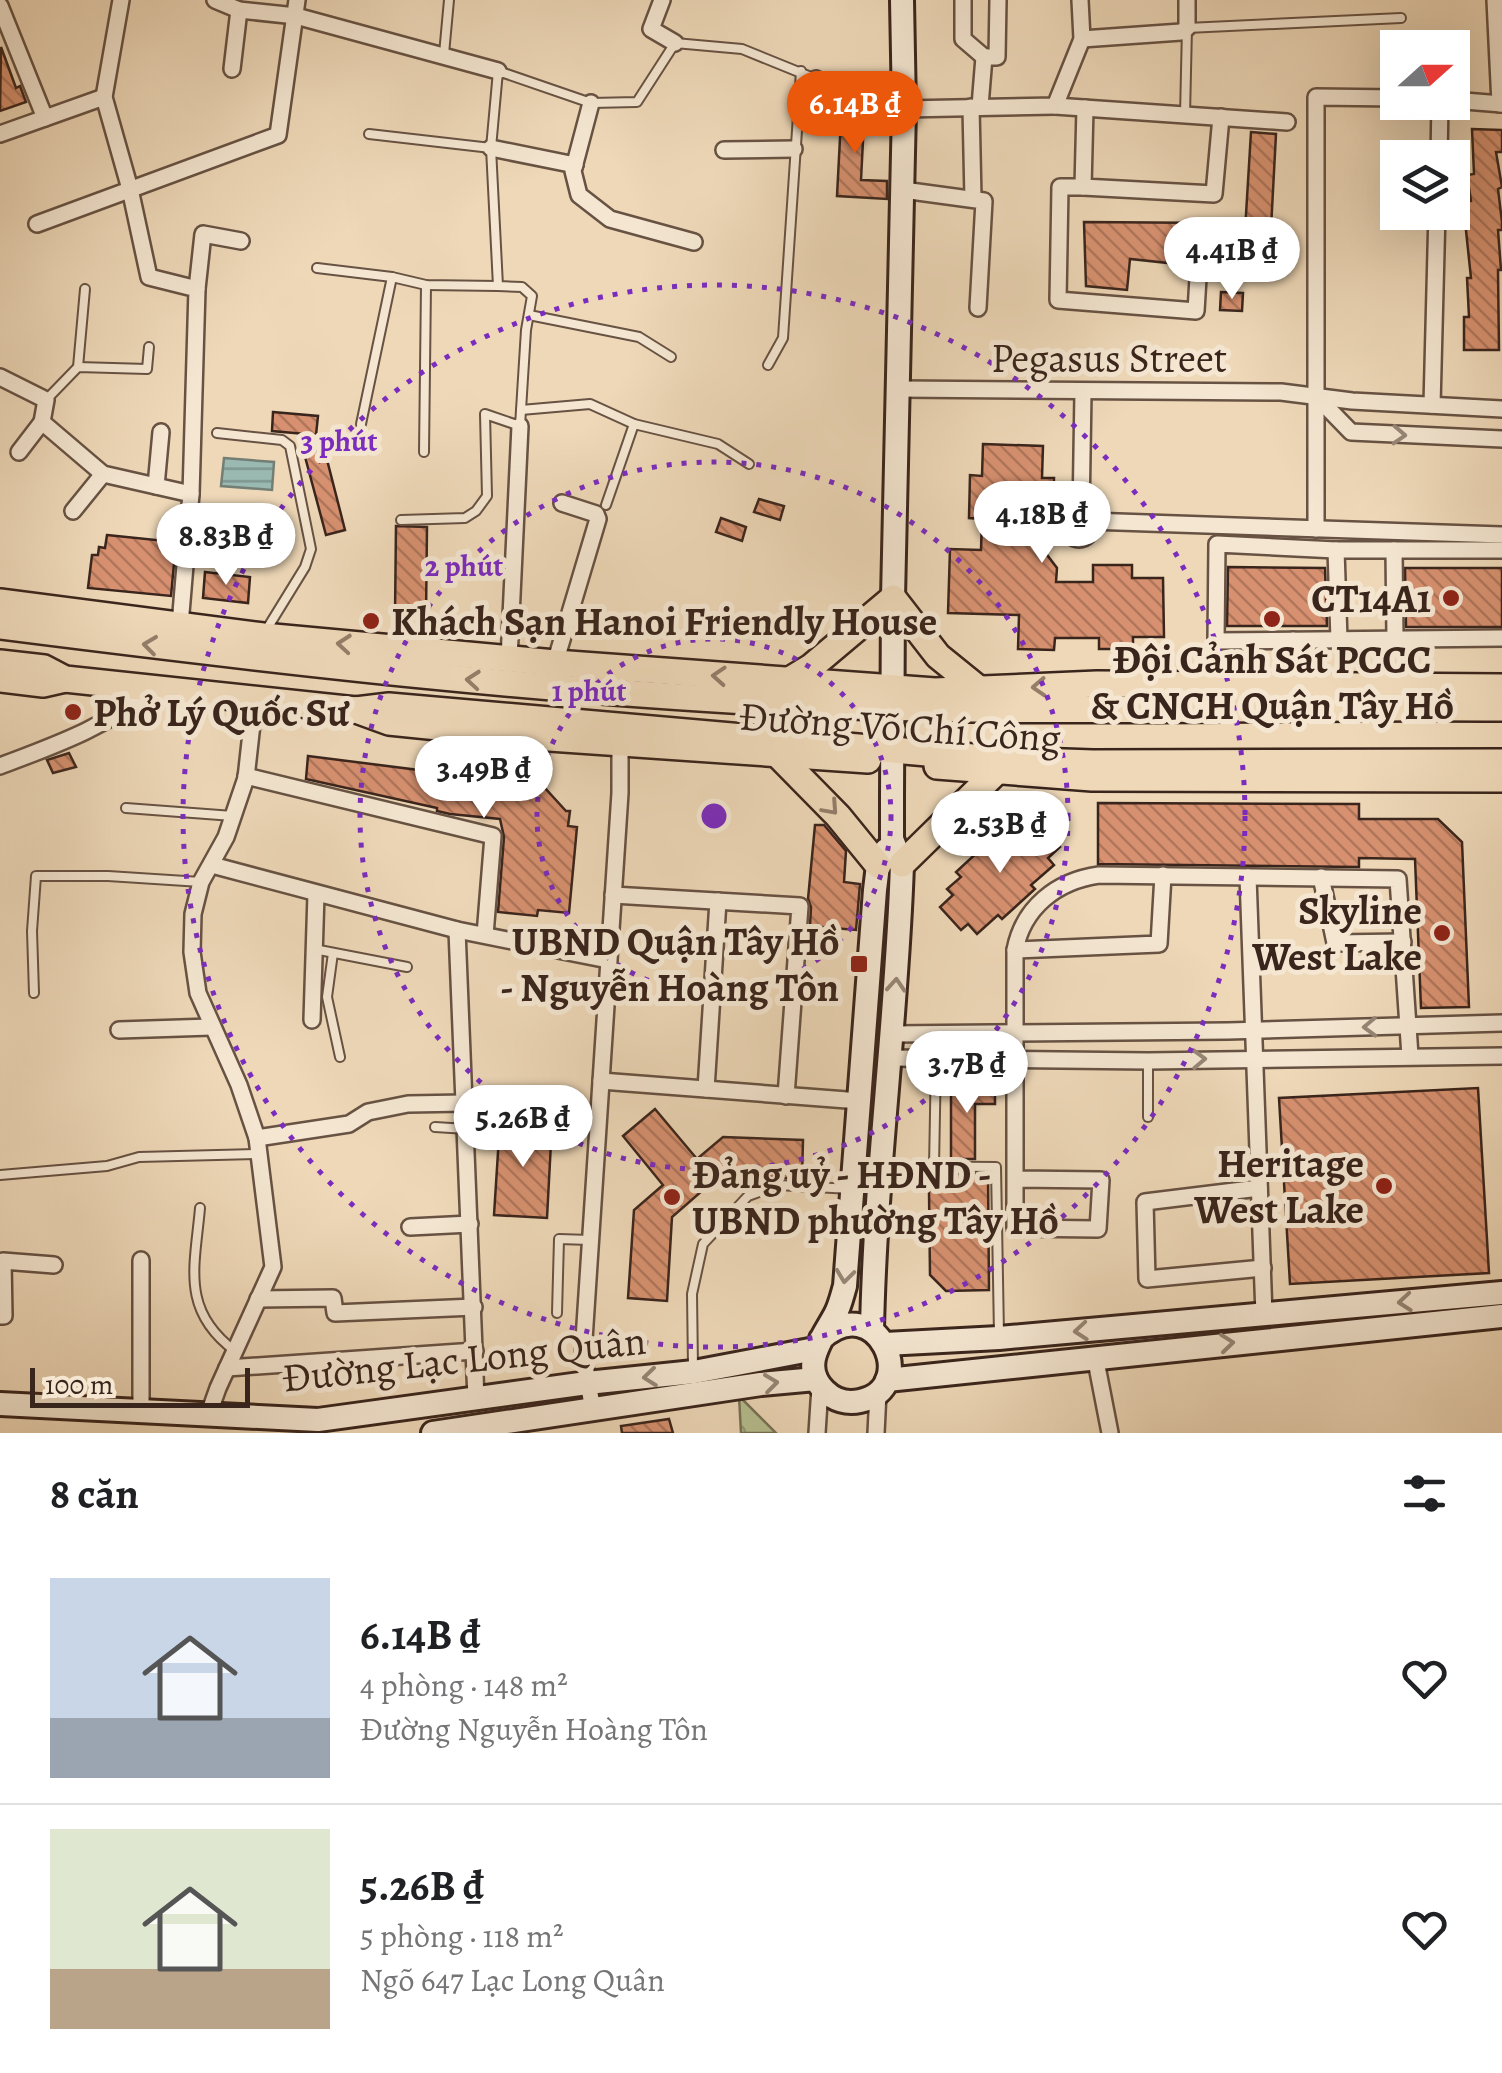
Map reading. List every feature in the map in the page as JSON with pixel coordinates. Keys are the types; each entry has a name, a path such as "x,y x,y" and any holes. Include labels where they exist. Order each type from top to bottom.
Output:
{"main road":[{"path":"902,0 903,190 892,598 892,839 860,1101 845,1286 838,1310 818,1344 813,1370 818,1383 836,1400 859,1402 882,1386 1095,1356 1502,1316"},
{"path":"788,680 811,668 892,598"},
{"path":"892,598 938,656 980,690"},
{"name":"Đường Võ Chí Công","path":"0,602 263,636 509,660 824,683 893,698 1502,708"},
{"name":"Đường Võ Chí Công","path":"0,626 467,680 839,706 935,691 1098,684 1502,687"},
{"name":"Đường Võ Chí Công","path":"0,663 44,668 65,678 356,710 389,722 779,756 892,755"},
{"name":"Đường Võ Chí Công","path":"0,679 43,684 65,678"},
{"path":"824,683 839,706"},
{"name":"Đường Võ Chí Công","path":"356,710 389,706 706,735 941,761 996,772 1092,778 1502,779"},
{"path":"779,756 890,865 892,1046 873,1257 878,1337"},
{"name":"Đường Võ Chí Công","path":"941,761 1502,762"},
{"path":"890,865 996,772"},
{"path":"878,1337 999,1338 1502,1293"},
{"path":"818,1344 840,1326 862,1326 878,1337 890,1356 882,1386"},
{"name":"Đường Lạc Long Quân","path":"0,1404 318,1420 694,1372 818,1344"},
{"name":"Đường Lạc Long Quân","path":"432,1433 771,1382 818,1383"}],"street":[{"path":"121,0 104,97 130,189 148,277 197,289"},
{"path":"215,0 240,10 296,8 498,71"},
{"path":"662,0 651,28 675,43"},
{"path":"963,0 964,39 984,58 997,57 998,0"},
{"path":"1055,106 1082,38 1080,0"},
{"path":"1082,38 1167,34 1187,28 1187,0"},
{"path":"1470,101 1501,104 1495,0"},
{"path":"0,6 44,118"},
{"path":"38,224 278,135 296,8"},
{"path":"232,70 240,10"},
{"path":"973,199 975,106 984,58"},
{"path":"809,76 838,90"},
{"path":"0,134 104,97"},
{"path":"1316,529 1316,98 1380,98"},
{"path":"904,101 1055,106 1287,122"},
{"path":"591,103 575,165 579,195 610,218 694,242"},
{"path":"1083,187 1084,108"},
{"path":"1198,278 1196,311 1058,300 1060,187 1214,194 1221,117"},
{"path":"491,148 575,165"},
{"path":"724,150 794,149"},
{"path":"903,190 984,201 978,308"},
{"path":"1432,405 1437,230"},
{"path":"180,626 191,494 197,289 203,234 241,241"},
{"path":"0,377 46,400 42,422 18,452"},
{"name":"Pegasus Street","path":"900,390 1281,392 1502,409"},
{"path":"1083,392 1085,518 1502,536"},
{"path":"1317,396 1351,432 1502,439"},
{"path":"509,660 520,418"},
{"path":"42,422 103,474 191,494"},
{"path":"156,486 160,432"},
{"path":"72,511 103,474"},
{"path":"555,663 598,519 596,514 562,503"},
{"path":"1502,550 1336,550 1217,544 1216,641 1502,638"},
{"path":"1336,550 1339,640"},
{"path":"1394,550 1395,639"},
{"path":"1293,640 1293,685"},
{"path":"0,766 74,738 124,713 156,687"},
{"path":"208,1416 273,1267 258,1146 228,1060 198,993 192,952 193,914 201,882 233,816 246,776 255,697"},
{"path":"593,1410 583,1355 620,744"},
{"path":"246,776 493,836 484,935"},
{"path":"212,865 457,930 608,960"},
{"path":"1014,950 1159,944 1164,876"},
{"path":"1016,1179 1101,1180 1098,1228 1015,1228 1014,950 1028,913 1064,884 1080,877 1398,879 1410,1056"},
{"path":"1248,877 1264,1316"},
{"path":"1321,878 1335,943 1403,942"},
{"path":"312,1020 316,894"},
{"path":"613,895 800,906 786,1096"},
{"path":"706,1089 718,901"},
{"path":"457,930 476,1399"},
{"path":"892,1046 1016,1035 1502,1023"},
{"path":"119,1030 211,1028"},
{"path":"892,1046 936,1058 1148,1061 1502,1056"},
{"path":"601,1081 860,1101"},
{"path":"258,1146 349,1124 368,1112 408,1104 466,1103"},
{"path":"1259,1188 1144,1202 1147,1279 1263,1268"},
{"path":"410,1226 470,1224"},
{"path":"0,1316 4,1316 3,1260 54,1264"},
{"path":"140,1412 141,1260"},
{"path":"258,1299 333,1298 334,1313 474,1306"},
{"path":"227,1368 475,1351"},
{"path":"1095,1356 1110,1433"},
{"path":"817,1433 818,1383"},
{"path":"876,1433 882,1386"}],"lane":[{"path":"444,54 449,0"},
{"path":"1184,115 1187,28 1401,18"},
{"path":"498,286 491,148 498,71 591,103 637,102 675,43 742,49 809,76 794,149 784,338 768,365"},
{"path":"838,90 904,101"},
{"path":"369,134 491,148"},
{"path":"317,268 426,285 528,290 532,296 520,418"},
{"path":"361,424 392,277"},
{"path":"424,452 426,285"},
{"path":"46,400 78,367 84,289"},
{"path":"530,315 639,337 671,357"},
{"path":"78,367 147,368 150,347"},
{"path":"401,520 465,518 476,511 486,496 485,414 520,418 590,404 634,424 718,444 750,464"},
{"path":"606,505 634,424"},
{"path":"217,433 282,440 290,446 311,542 310,556 263,636"},
{"path":"126,808 233,816"},
{"path":"34,992 32,931 36,876 201,882"},
{"path":"314,949 408,967"},
{"path":"333,953 327,996 340,1057"},
{"path":"934,1167 936,1058"},
{"path":"1148,1061 1148,1117"},
{"path":"435,1127 467,1128"},
{"path":"0,1175 107,1166 139,1157 258,1146"},
{"path":"881,1166 996,1167 999,1338"},
{"path":"694,1372 692,1294 702,1244 748,1196 778,1184 851,1190"},
{"path":"200,1208 195,1297 209,1324 234,1351"},
{"path":"557,1313 560,1239 590,1240"}],"green space":[{"path":"739,1396 776,1433 741,1433"}],"water":[{"path":"224,458 274,462 272,490 221,486"}],"building":[{"path":"1,47 16,88 20,86 26,102 0,111"},
{"path":"842,100 865,101 861,180 887,181 887,199 837,196"},
{"path":"1472,129 1502,130 1502,152 1496,152 1502,187 1498,189 1502,222 1502,230 1498,230 1499,350 1464,350 1464,317 1469,317 1467,278 1471,278 1466,230 1470,230 1470,175 1474,174"},
{"path":"1251,132 1276,134 1269,266 1243,264"},
{"path":"1084,222 1218,223 1215,268 1130,259 1127,290 1086,286"},
{"path":"1221,292 1243,293 1242,311 1220,310"},
{"path":"273,412 318,416 316,435 272,431"},
{"path":"983,444 1043,446 1042,478 1054,478 1053,511 1042,510 1041,547 1057,568 1056,582 1093,582 1093,565 1132,565 1132,578 1163,578 1164,637 1133,637 1133,649 1099,649 1099,638 1055,638 1054,650 1018,649 1019,615 948,613 950,549 981,550 982,519 969,518 970,475 982,476"},
{"path":"324,448 345,530 326,535 304,453"},
{"path":"759,499 784,506 780,520 754,512"},
{"path":"721,518 746,527 742,541 716,532"},
{"path":"396,526 427,527 426,616 395,615"},
{"path":"107,535 176,542 171,596 88,588 92,555 98,555 99,547 105,548"},
{"path":"1228,567 1325,568 1327,626 1227,626"},
{"name":"CT14A1","path":"1405,568 1502,568 1502,627 1406,627"},
{"path":"205,572 250,577 248,603 203,598"},
{"path":"69,753 76,767 53,773 47,760"},
{"path":"308,756 435,772 436,763 526,773 525,781 545,783 545,788 570,811 568,826 577,827 569,913 538,910 537,916 498,912 504,837 500,819 450,814 306,779"},
{"path":"1098,803 1359,804 1359,819 1438,819 1462,842 1469,1007 1421,1008 1415,859 1359,858 1359,867 1098,864"},
{"path":"1033,817 1060,847 1048,858 1054,865 1002,919 998,915 977,934 968,924 961,930 940,907 953,895 947,889 961,877 956,872 995,836 998,839 1011,827 1016,832"},
{"path":"815,825 824,825 846,851 844,882 860,884 856,930 810,926 808,899"},
{"path":"951,1083 995,1083 995,1104 975,1104 975,1159 951,1159"},
{"name":"Heritage West Lake","path":"1478,1088 1489,1273 1290,1284 1279,1098"},
{"name":"Đảng uỷ - HĐND - UBND phường Tây Hồ","path":"655,1109 697,1159 723,1137 803,1140 802,1179 719,1176 672,1217 667,1301 628,1298 634,1210 663,1185 623,1136"},
{"path":"500,1121 552,1124 547,1218 494,1215"},
{"path":"943,1174 988,1174 989,1290 946,1291 930,1275 929,1191"},
{"path":"669,1419 673,1433 622,1433 621,1426"}],"place":[{"name":"CT14A1","path":"1451,598"},
{"name":"Đội Cảnh Sát PCCC & CNCH Quận Tây Hồ","path":"1272,619"},
{"name":"Khách Sạn Hanoi Friendly House","path":"371,621"},
{"name":"Phở Lý Quốc Sư","path":"73,712"},
{"name":"Skyline West Lake","path":"1442,933"},
{"name":"UBND Quận Tây Hồ - Nguyễn Hoàng Tôn","path":"859,964"},
{"name":"Heritage West Lake","path":"1384,1186"},
{"name":"Đảng uỷ - HĐND - UBND phường Tây Hồ","path":"672,1197"}]}
